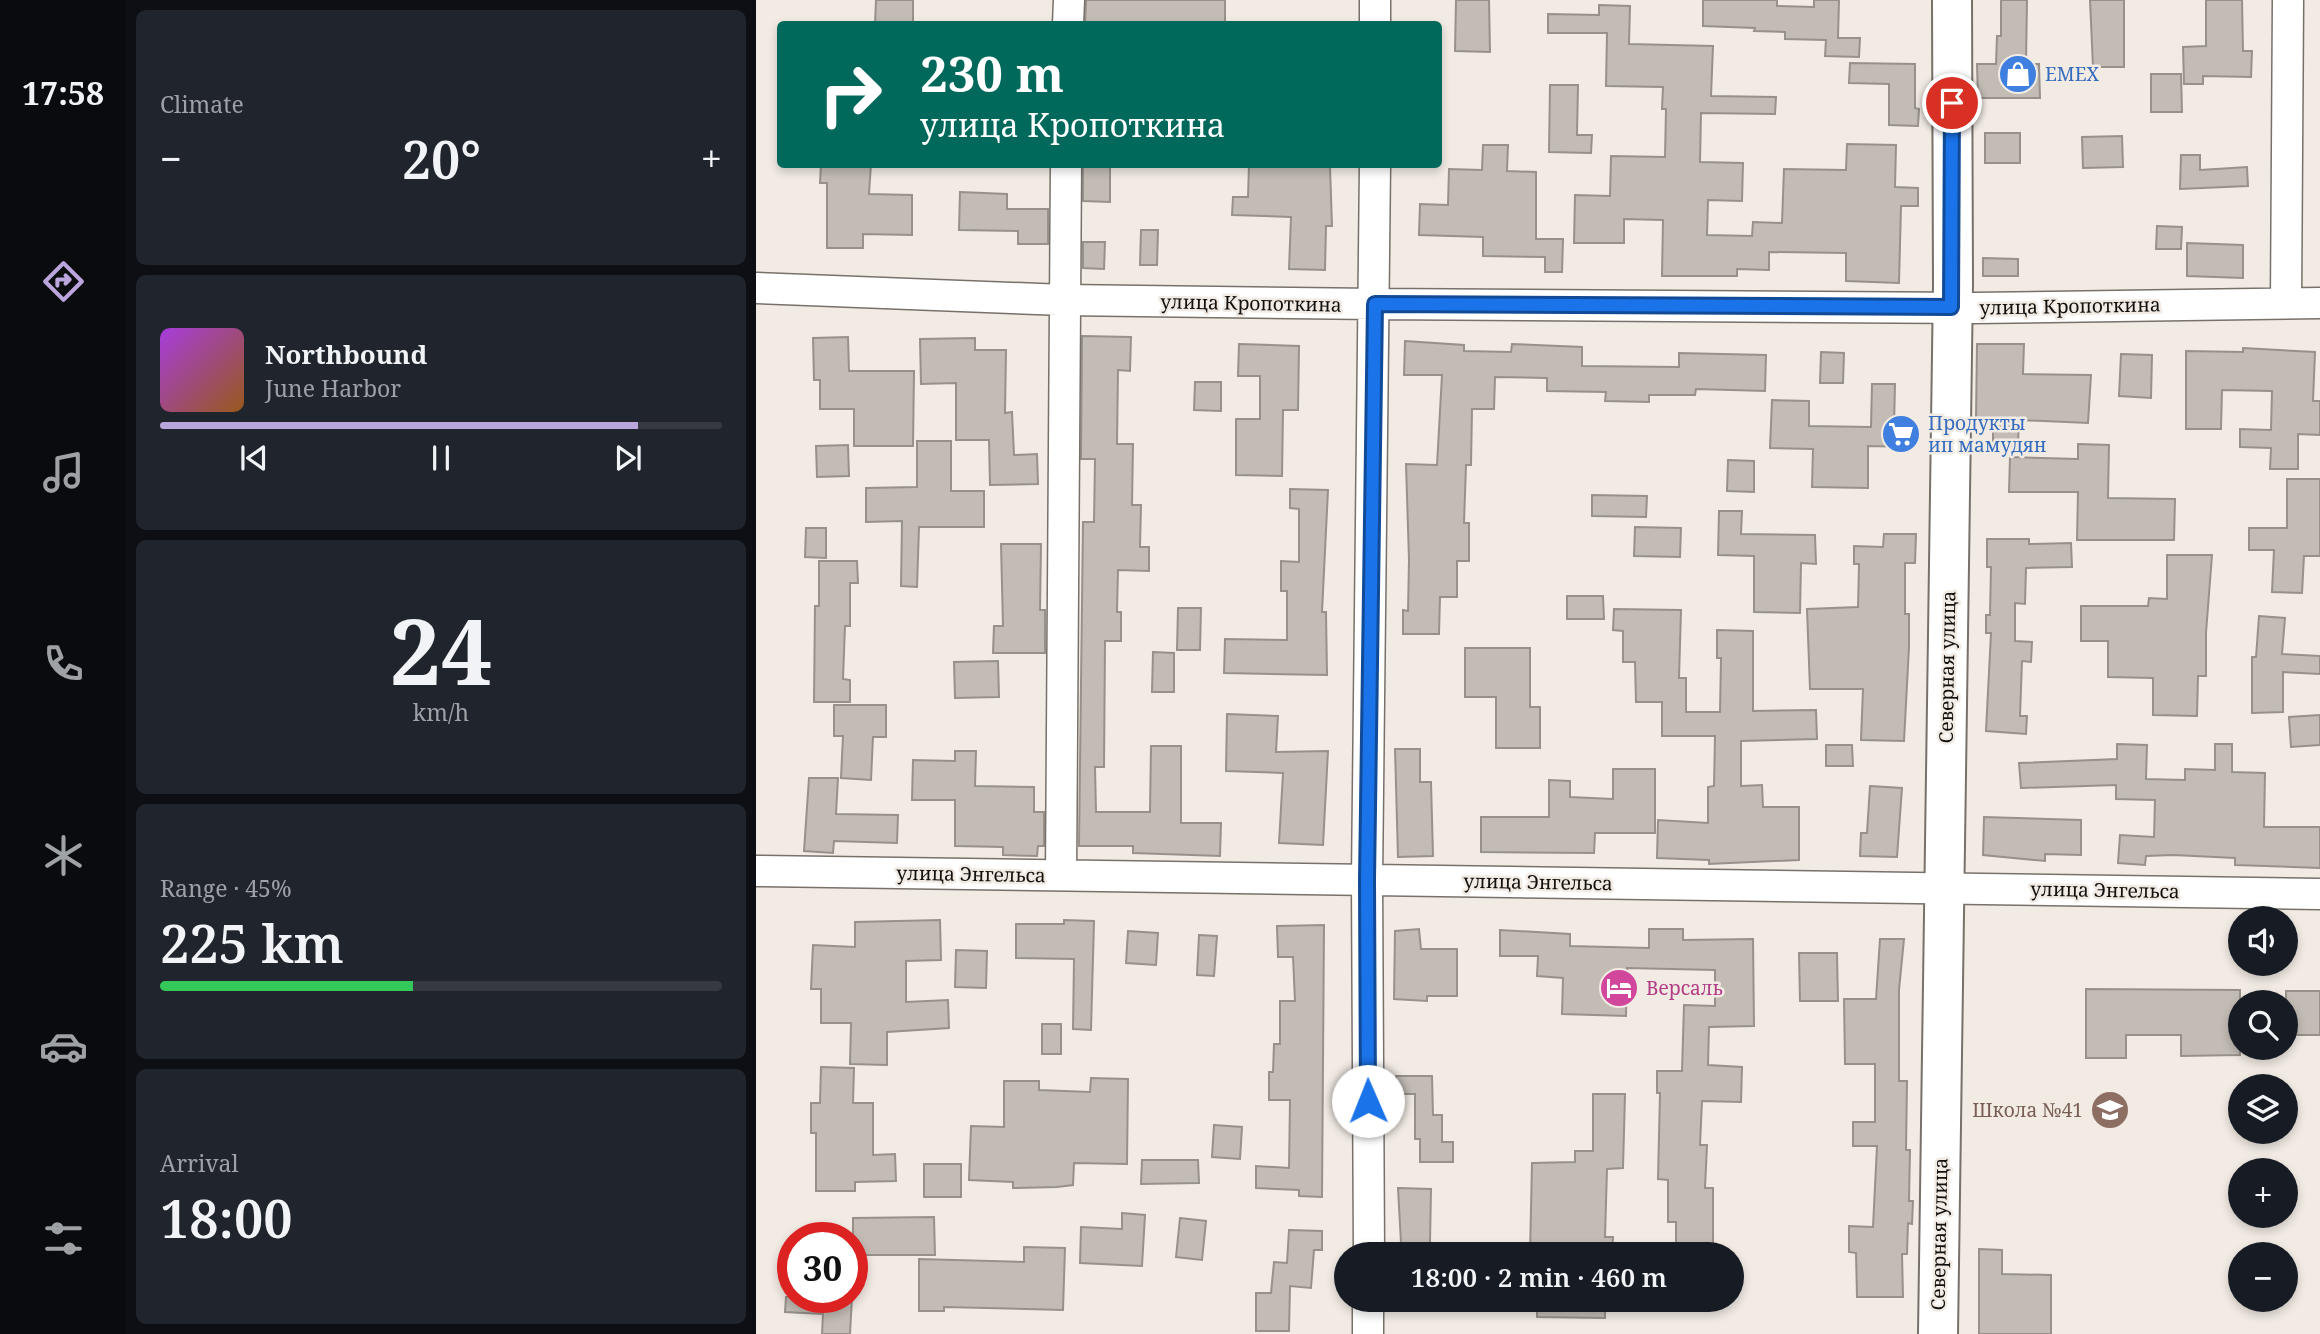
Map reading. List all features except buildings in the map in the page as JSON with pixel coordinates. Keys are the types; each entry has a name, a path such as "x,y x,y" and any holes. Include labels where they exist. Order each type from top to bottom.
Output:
{"main road":[{"name":"Северная улица","path":"1938,1334 1945,888 1952,0"}],"street":[{"path":"1068,21 1069,0"},
{"path":"1375,0 1375,21"},
{"path":"2286,303 2288,0"},
{"path":"1061,875 1066,168"},
{"path":"1369,1242 1367,880 1375,168"},
{"name":"улица Кропоткина","path":"756,288 1065,300 1375,304 1951,307 2320,303"},
{"name":"улица Энгельса","path":"756,871 2320,894"},
{"path":"1368,1312 1368,1334"}],"place":[{"name":"EMEX","path":"2018,74"},
{"name":"Продукты ип мамудян","path":"1901,434"},
{"name":"Версаль","path":"1619,988"},
{"name":"Школа №41","path":"2110,1110"}],"route":[{"path":"1368,1101 1367,880 1375,304 1951,307 1952,103"}]}
